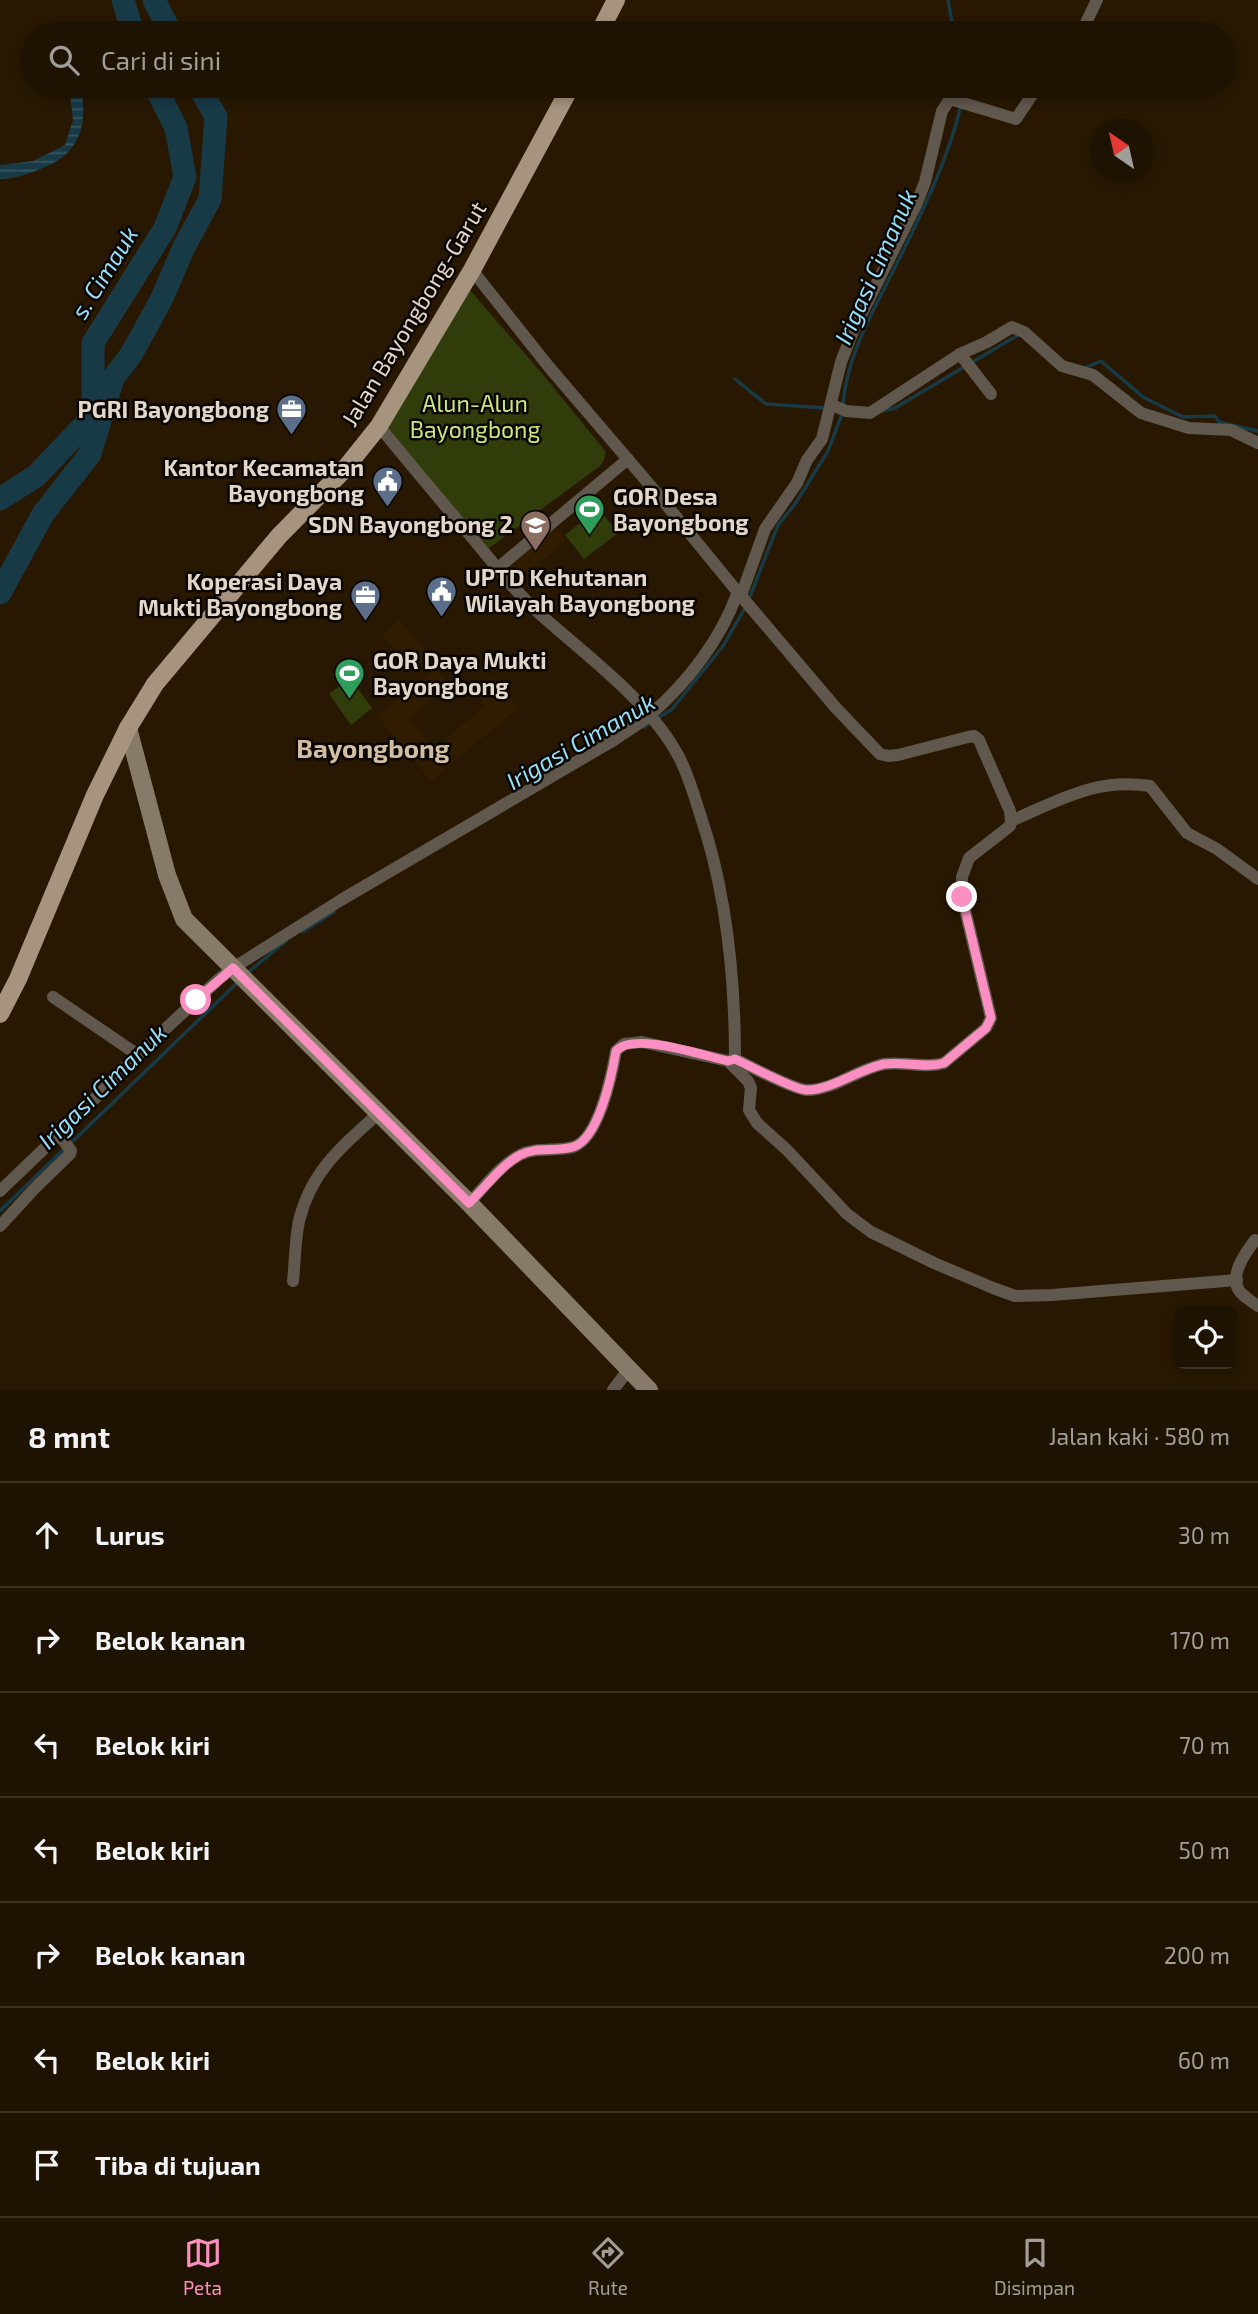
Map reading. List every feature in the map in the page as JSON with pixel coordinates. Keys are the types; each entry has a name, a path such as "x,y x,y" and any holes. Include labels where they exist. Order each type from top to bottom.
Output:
{"main road":[{"path":"605,21 616,0"},
{"name":"Jalan Bayongbong-Garut","path":"0,1014 18,979 95,795 128,727 155,684 279,536 343,471 379,426 472,270 565,98"}],"street":[{"path":"1087,21 1097,0"},
{"path":"0,1191 219,979 236,971 351,894 651,718 682,683 744,600 765,529 797,483 807,460 822,439 835,410 841,362 853,329 916,205 942,111 950,99 1016,119 1030,98"},
{"path":"469,1203 519,1155 533,1150 573,1147 583,1139 595,1121 609,1088 616,1051 624,1044 642,1042 731,1060 803,1090 884,1064 941,1065 986,1028 991,1018 962,897 962,877 969,858 1010,826 1011,821 1010,811 979,740 974,736 898,755 880,754 836,708 744,600 549,367 472,270"},
{"path":"835,410 870,413 960,354 1012,327 1017,327 1062,366 1093,375 1141,413 1189,428 1231,430 1258,443"},
{"path":"960,354 991,394"},
{"path":"379,426 498,568 540,614 595,660 651,718 680,760 690,782 716,866 725,910 732,976 731,1060 751,1088 749,1110 757,1123 787,1150 847,1214 872,1232 946,1268 1015,1296 1237,1280"},
{"path":"498,568 628,459"},
{"path":"128,727 178,908 191,928 257,990 469,1203 649,1390"},
{"path":"1011,821 1100,786 1121,783 1150,786 1187,833 1217,849 1258,879"},
{"path":"53,998 138,1055"},
{"path":"293,1281 302,1212 319,1173 326,1163 379,1113"},
{"path":"0,1226 70,1154 71,1151 60,1135"},
{"path":"1255,1240 1242,1258 1237,1280 1238,1288 1256,1300"},
{"path":"613,1390 629,1369"}],"shaded area":[{"name":"SDN Bayongbong 2","path":"553,523 567,540 519,580 505,564"},
{"path":"399,620 429,655 412,670 382,635"},
{"path":"435,669 449,685 409,719 434,750 485,705 475,691 492,677 518,708 431,781 377,716"}],"green space":[{"name":"Alun-Alun Bayongbong","path":"464,283 606,452 600,466 489,548 376,426"},
{"name":"GOR Desa Bayongbong","path":"602,513 618,533 584,559 565,535 589,516 592,521"},
{"name":"GOR Daya Mukti Bayongbong","path":"350,678 372,708 351,725 329,694"}],"water":[{"path":"70,98 83,98 82,127 72,148 52,164 19,176 0,179 0,165 33,161 65,145 73,120"}],"waterway":[{"name":"s. Cimauk","path":"123,0 129,21"},
{"path":"154,0 165,21"},
{"name":"Irigasi Cimanuk","path":"948,0 952,21"},
{"name":"s. Cimauk","path":"0,499 36,476 93,416 93,343 165,228 185,177 176,128 161,98"},
{"path":"0,593 43,514 90,454 113,378 130,356 162,298 184,247 210,199 216,117 206,98"},
{"name":"Irigasi Cimanuk","path":"843,406 849,372 860,339 931,192 961,105"},
{"path":"882,411 895,408 1018,335"},
{"path":"1082,369 1101,361 1143,397 1183,417 1215,416 1219,422 1258,431"},
{"path":"735,379 766,404 826,408"},
{"name":"Irigasi Cimanuk","path":"749,599 778,525 795,504 828,451 842,414"},
{"name":"Irigasi Cimanuk","path":"644,727 672,709 723,646 746,606"},
{"name":"Irigasi Cimanuk","path":"302,932 334,912"},
{"name":"Irigasi Cimanuk","path":"246,974 286,941"},
{"name":"Irigasi Cimanuk","path":"70,1144 238,982"},
{"name":"Irigasi Cimanuk","path":"0,1211 64,1149"}],"place":[{"name":"PGRI Bayongbong","path":"292,437"},
{"name":"Kantor Kecamatan Bayongbong","path":"387,508"},
{"name":"GOR Desa Bayongbong","path":"590,537"},
{"name":"SDN Bayongbong 2","path":"536,552"},
{"name":"UPTD Kehutanan Wilayah Bayongbong","path":"442,618"},
{"name":"Koperasi Daya Mukti Bayongbong","path":"365,622"},
{"name":"GOR Daya Mukti Bayongbong","path":"350,701"}],"district":[{"name":"Bayongbong","path":"373,749"}],"route":[{"path":"196,1000 233,968 469,1203 519,1155 533,1150 573,1147 583,1139 602,1107 609,1088 616,1051 624,1044 642,1042 728,1061 735,1059 803,1090 827,1085 884,1064 944,1063 986,1028 991,1018 962,897"}]}
